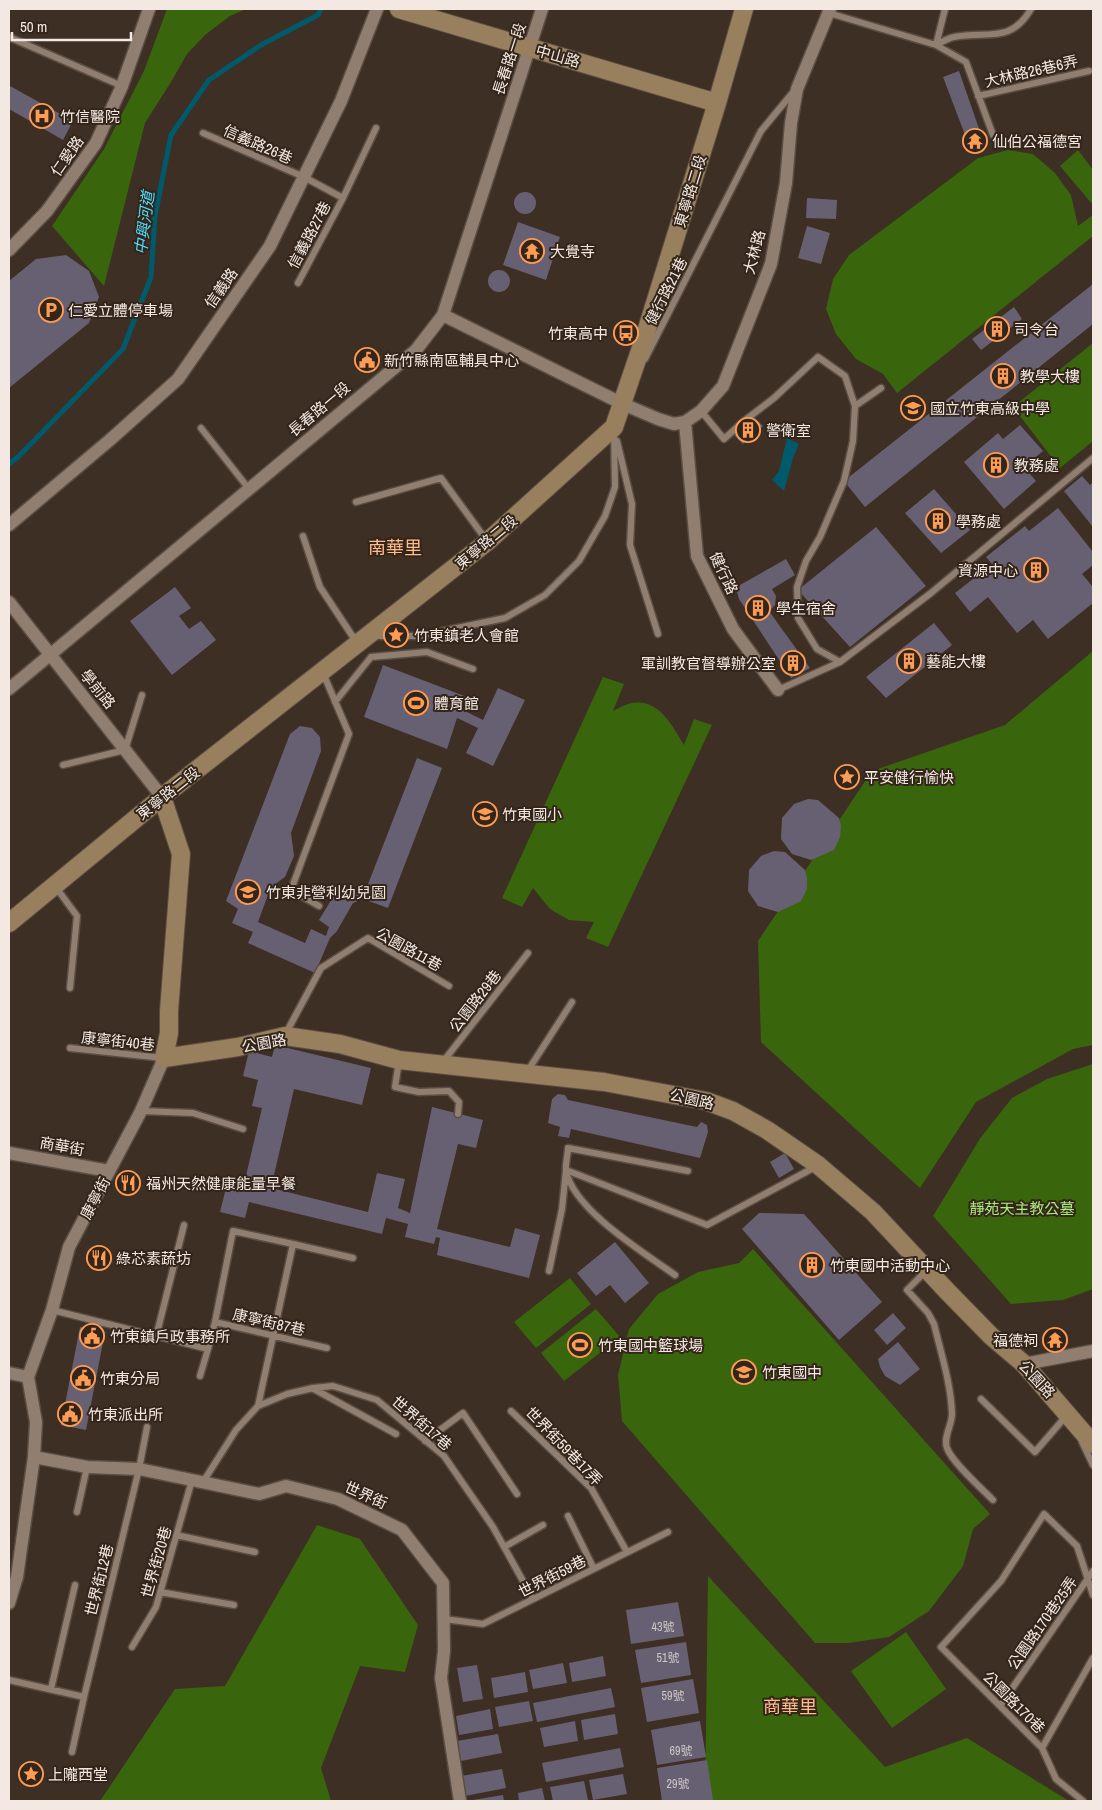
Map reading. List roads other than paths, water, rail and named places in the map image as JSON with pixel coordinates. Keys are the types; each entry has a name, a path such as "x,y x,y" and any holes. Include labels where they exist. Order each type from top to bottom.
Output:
{"street":[{"name":"仁愛路","path":"9,250 47,211 96,143 122,86 149,9"},
{"name":"信義路","path":"9,525 111,439 178,379 270,246 341,101 377,9"},
{"name":"中山路","path":"399,9 429,13 530,48 717,103"},
{"name":"長春路一段","path":"9,689 416,350 443,315 542,9"},
{"name":"東寧路二段","path":"9,923 162,797 487,542 614,427 623,404 717,103 744,9"},
{"name":"大林路","path":"685,422 701,411 723,386 771,264 786,183 790,123 797,89 829,11"},
{"path":"443,315 623,404 674,424 685,422"},
{"name":"健行路","path":"685,422 697,556 733,629 778,690"},
{"name":"學前路","path":"9,602 162,797"},
{"name":"康寧街","path":"9,1603 34,1457 36,1422 28,1377 52,1310 69,1247 141,1111 164,1058 169,1033 181,852 162,797"},
{"name":"公園路","path":"164,1058 238,1047 285,1036 340,1044 400,1060 604,1082 706,1101 733,1111 768,1130 818,1165 873,1212 991,1336 1024,1364 1093,1444"},
{"name":"商華街","path":"9,1154 109,1171"},
{"path":"1024,1364 1093,1352"},
{"path":"9,1374 28,1377"},
{"name":"世界街","path":"34,1457 87,1467 139,1470 259,1494 286,1486 338,1499 402,1530 443,1582 444,1650 441,1678 460,1801"}],"lane":[{"path":"936,45 945,9"},
{"path":"936,45 954,37 1000,35 1020,24 1031,9"},
{"path":"829,11 936,45 966,62 993,135"},
{"path":"9,37 122,86"},
{"name":"大林路26巷6弄","path":"978,96 1089,71"},
{"name":"健行路21巷","path":"623,404 761,131 797,89"},
{"name":"信義路27巷","path":"298,283 376,128"},
{"name":"信義路26巷","path":"203,133 304,177"},
{"name":"信義路27巷","path":"304,177 342,198"},
{"path":"701,411 724,439 774,398 818,357 845,376 855,406 853,441 844,481 820,537 806,561 797,587 798,618 817,649 840,662"},
{"path":"855,406 882,388"},
{"path":"614,427 632,504 630,545 658,634"},
{"path":"303,536 320,587 363,640 419,636 505,618 545,594 579,561 605,516 615,486 614,427"},
{"path":"201,428 249,489"},
{"path":"778,690 840,662 931,593 1093,458"},
{"path":"356,502 442,478 487,542"},
{"path":"335,702 371,657 427,652 473,670"},
{"path":"319,906 291,890 349,734 323,672"},
{"path":"63,765 125,750 142,694"},
{"path":"54,886 77,916 70,988"},
{"name":"公園路11巷","path":"285,1036 321,968 368,938 449,986"},
{"name":"公園路29巷","path":"441,1064 528,953"},
{"path":"526,1073 572,1002"},
{"name":"康寧街40巷","path":"70,1048 164,1058"},
{"path":"400,1060 395,1087 418,1092 448,1092 459,1102 458,1114"},
{"path":"141,1111 193,1113 243,1129"},
{"path":"550,1271 562,1209 568,1148 688,1171"},
{"path":"566,1170 707,1225 818,1165"},
{"path":"566,1170 578,1197 607,1226 675,1275"},
{"path":"156,1337 184,1226"},
{"path":"215,1322 233,1231 353,1258"},
{"path":"258,1406 293,1244"},
{"path":"927,1270 907,1290 928,1314 934,1324 950,1396 952,1417 946,1436 946,1448 952,1457 993,1500"},
{"path":"52,1310 208,1349"},
{"name":"康寧街87巷","path":"200,1376 215,1322 327,1348"},
{"name":"世界街17巷","path":"197,1481 236,1430 258,1406 287,1394 333,1386 377,1400 444,1456 493,1527 533,1599"},
{"path":"313,1388 396,1434"},
{"path":"982,1399 1035,1452 1067,1413 1093,1465"},
{"name":"世界街59巷17弄","path":"512,1411 591,1488 627,1552"},
{"path":"425,1441 463,1413 516,1494"},
{"name":"世界街12巷","path":"72,1752 139,1470 147,1427"},
{"path":"77,1512 87,1467"},
{"name":"世界街20巷","path":"132,1647 156,1607 176,1535 197,1481"},
{"name":"公園路170巷","path":"1083,1801 1056,1779 1042,1748 941,1647 1000,1581 1044,1514 1077,1546 1087,1579"},
{"path":"568,1516 594,1569"},
{"path":"504,1547 543,1525"},
{"name":"世界街59巷","path":"444,1619 483,1624 668,1532"},
{"path":"176,1535 255,1552"},
{"name":"公園路170巷25弄","path":"1000,1706 1093,1572"},
{"path":"1087,1579 1093,1595"},
{"path":"51,1689 75,1585"},
{"path":"160,1592 234,1605"},
{"path":"1042,1748 1093,1658"},
{"path":"9,1680 84,1697"}],"water":[{"path":"787,438 799,444 784,491 772,480 779,471"}],"waterway":[{"name":"中興河道","path":"9,464 123,349 151,277 155,216 171,135 209,80 261,45 318,15 321,9"}],"place":[{"name":"竹信醫院","path":"42,116"},
{"name":"仙伯公福德宮","path":"975,141"},
{"name":"大覺寺","path":"532,251"},
{"name":"仁愛立體停車場","path":"51,310"},
{"name":"司令台","path":"997,329"},
{"name":"竹東高中","path":"626,333"},
{"name":"新竹縣南區輔具中心","path":"367,360"},
{"name":"教學大樓","path":"1003,376"},
{"name":"國立竹東高級中學","path":"913,408"},
{"name":"警衛室","path":"748,430"},
{"name":"教務處","path":"996,465"},
{"name":"學務處","path":"938,521"},
{"name":"資源中心","path":"1036,570"},
{"name":"學生宿舍","path":"758,608"},
{"name":"竹東鎮老人會館","path":"396,635"},
{"name":"藝能大樓","path":"909,661"},
{"name":"軍訓教官督導辦公室","path":"793,663"},
{"name":"體育館","path":"416,703"},
{"name":"平安健行愉快","path":"847,777"},
{"name":"竹東國小","path":"485,814"},
{"name":"竹東非營利幼兒園","path":"248,892"},
{"name":"福州天然健康能量早餐","path":"128,1183"},
{"name":"綠芯素蔬坊","path":"99,1258"},
{"name":"竹東國中活動中心","path":"812,1265"},
{"name":"竹東鎮戶政事務所","path":"92,1336"},
{"name":"福德祠","path":"1055,1340"},
{"name":"竹東國中籃球場","path":"580,1345"},
{"name":"竹東國中","path":"744,1372"},
{"name":"竹東分局","path":"83,1378"},
{"name":"竹東派出所","path":"70,1414"},
{"name":"上隴西堂","path":"31,1774"}],"district":[{"name":"南華里","path":"395,547"},
{"name":"商華里","path":"790,1706"}],"park label":[{"name":"靜苑天主教公墓","path":"1022,1208"}]}
